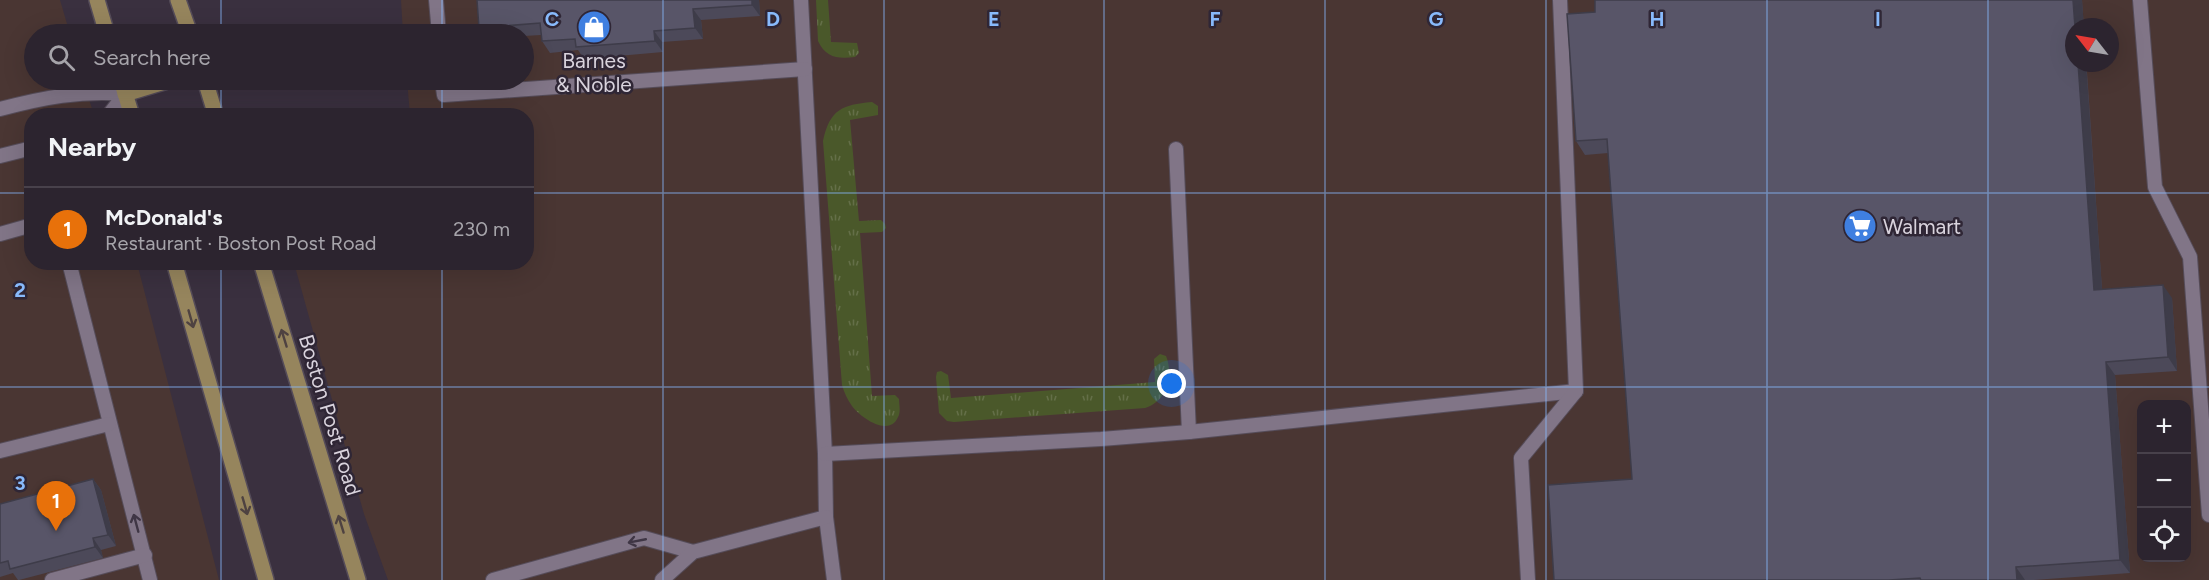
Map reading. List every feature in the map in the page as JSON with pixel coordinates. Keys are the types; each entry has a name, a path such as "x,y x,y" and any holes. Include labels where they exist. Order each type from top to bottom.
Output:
{"main road":[{"path":"97,0 104,24"},
{"path":"178,0 186,24"},
{"path":"124,90 130,108"},
{"path":"208,90 214,108"},
{"path":"176,270 266,580"},
{"name":"Boston Post Road","path":"263,270 358,580"}],"lane":[{"path":"436,0 438,24"},
{"path":"801,0 825,454 826,517 834,580"},
{"path":"1528,580 1521,458 1576,391 1560,0"},
{"path":"2140,0 2155,187 2190,257 2209,515"},
{"path":"534,89 805,69"},
{"path":"0,109 42,98 109,90"},
{"path":"112,108 121,90"},
{"path":"443,90 444,96 524,90"},
{"path":"1176,149 1189,432"},
{"path":"0,156 24,150"},
{"path":"0,234 24,227"},
{"path":"71,270 150,580"},
{"path":"825,454 1189,432 1576,391"},
{"path":"0,451 109,424"},
{"path":"662,580 693,552 826,517"},
{"path":"492,580 644,538 693,552"},
{"path":"52,580 145,555"}],"shaded area":[{"path":"0,0 60,0 67,24 24,24 24,90 86,90 92,108 24,108 24,270 139,270 219,580 0,580"},
{"path":"401,0 2209,0 2209,580 388,580 364,514 296,270 534,270 534,108 409,108 408,90 534,90 534,24 402,24"}],"green space":[{"path":"816,0 828,0 831,42 857,43 859,53 855,57 833,56 821,47 818,41"},
{"path":"872,102 878,106 878,115 850,120 859,221 881,220 886,228 882,232 860,233 872,396 895,395 899,399 899,415 894,423 888,426 875,424 861,415 850,403 842,385 823,141 829,122 839,111 845,107"},
{"path":"1160,354 1166,356 1168,364 1167,387 1159,400 1145,408 954,422 947,421 939,413 937,372 941,371 948,375 951,398 1155,382 1154,359"}],"building":[{"name":"Barnes & Noble","path":"477,0 752,0 752,5 693,9 695,28 654,31 655,41 576,47 575,39 542,41 540,23 479,24"},
{"name":"Walmart","path":"1595,0 2073,0 2074,18 2065,18 2065,72 2079,72 2094,290 2163,285 2168,357 2106,362 2120,560 2016,567 2017,580 1921,580 1920,578 1889,580 1554,580 1548,485 1632,479 1607,139 1576,141 1567,14 1595,12"},
{"path":"93,479 108,535 93,538 95,547 10,569 8,561 0,563 0,504"}],"place":[{"name":"Barnes & Noble","path":"594,27"},
{"name":"Walmart","path":"1860,226"},
{"name":"McDonald's","path":"56,531"}]}
